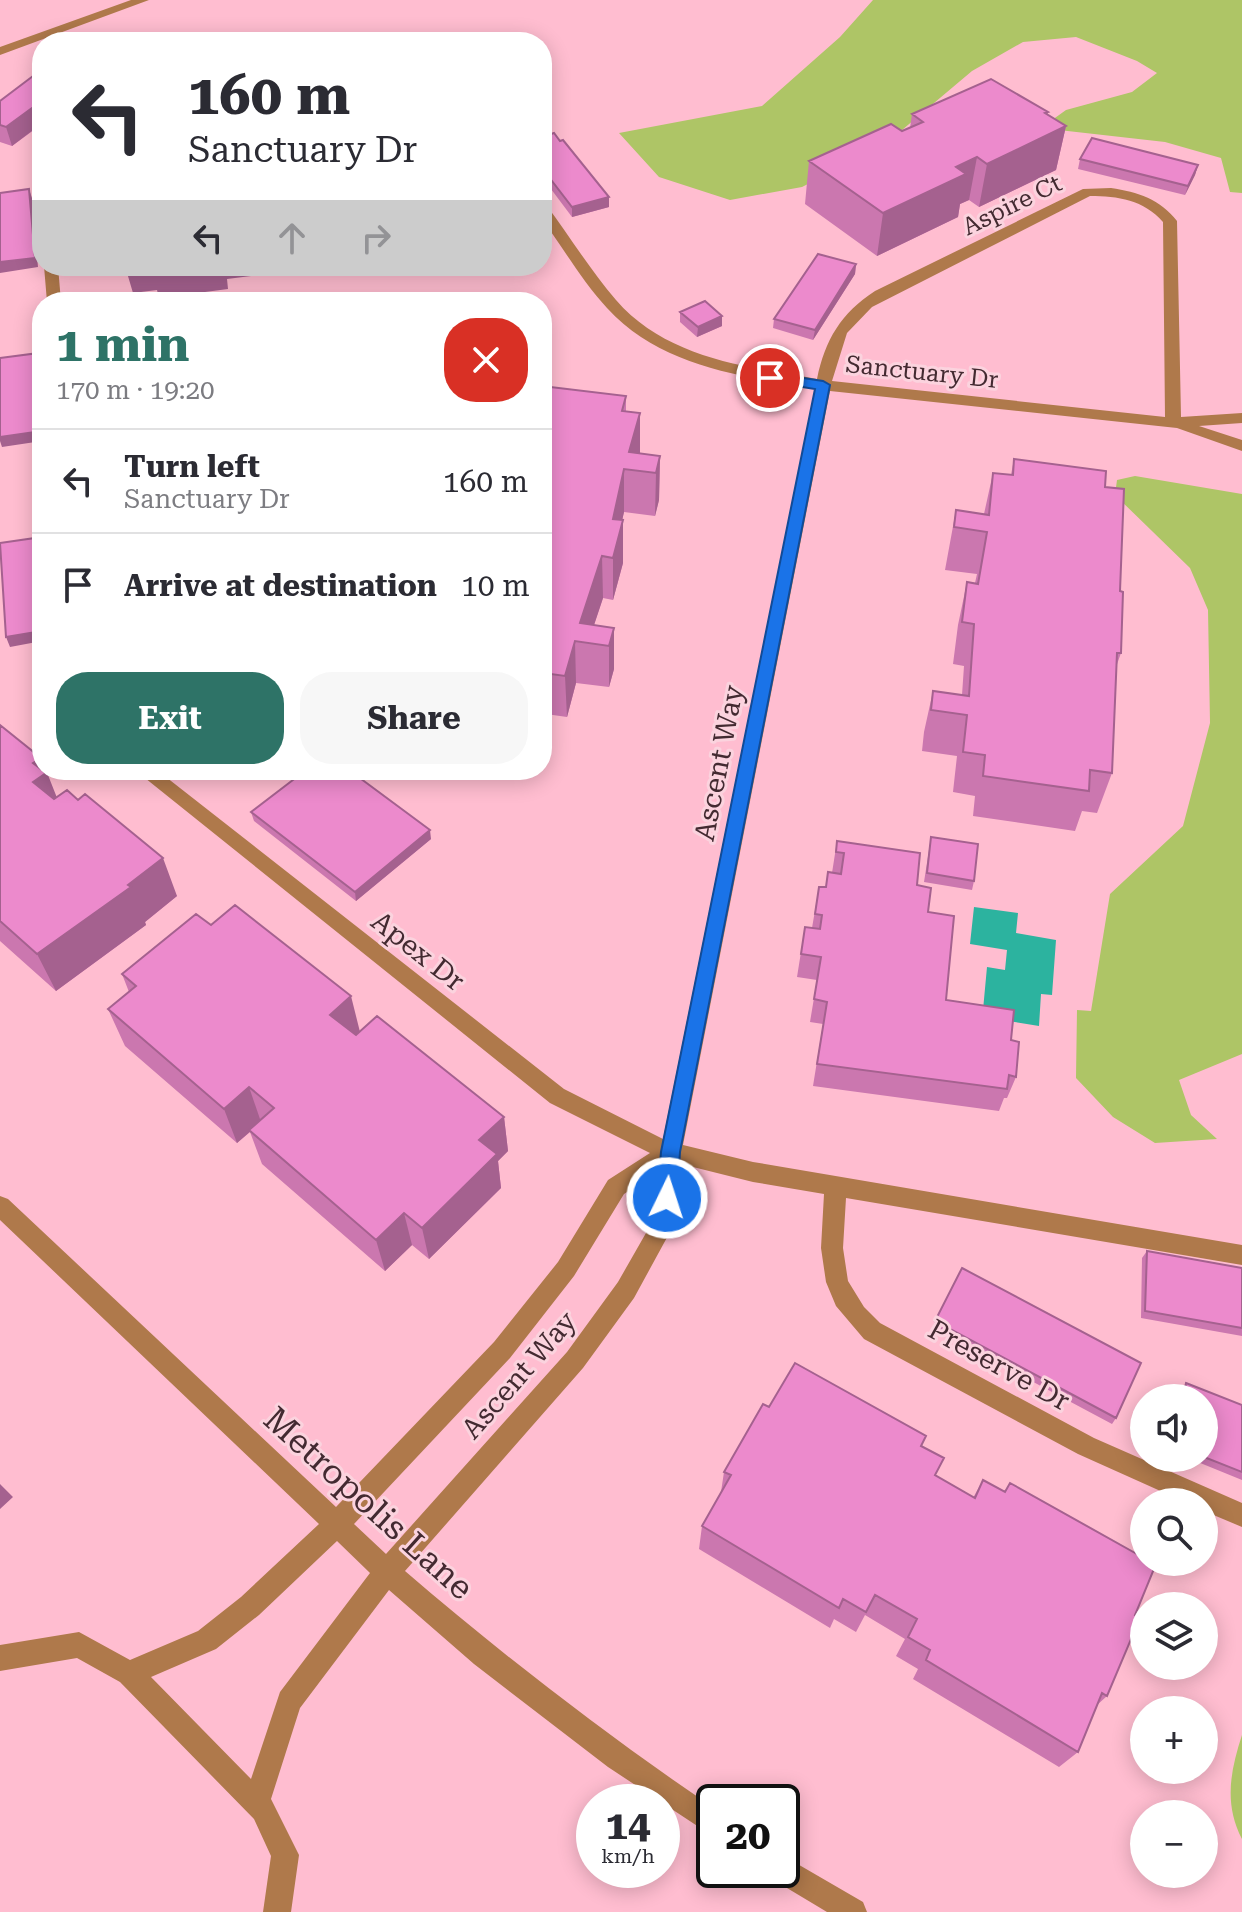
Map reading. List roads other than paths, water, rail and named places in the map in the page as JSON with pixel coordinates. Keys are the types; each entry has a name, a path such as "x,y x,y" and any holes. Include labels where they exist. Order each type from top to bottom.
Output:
{"street":[{"path":"53,32 143,0"},
{"path":"0,51 32,40"},
{"name":"Aspire Ct","path":"823,385 830,349 836,336 862,305 1088,192 1108,191 1146,201 1170,221 1173,423"},
{"name":"Sanctuary Dr","path":"552,223 611,304 649,336 721,368 823,385 1173,423 1242,418"},
{"name":"Ascent Way","path":"257,1801 289,1701 387,1572 575,1360 626,1290 665,1221 671,1152 823,385"},
{"name":"Sanctuary Dr","path":"1173,423 1242,446"},
{"name":"Apex Dr","path":"157,780 557,1096 596,1119 671,1152"},
{"path":"671,1152 836,1187 1242,1255"},
{"name":"Ascent Way","path":"129,1673 207,1640 250,1606 336,1525 502,1350 566,1269 616,1187 671,1152"},
{"name":"Preserve Dr","path":"836,1187 830,1261 834,1279 854,1315 872,1331 1086,1446 1242,1515"},
{"name":"Metropolis Lane","path":"0,1206 387,1572 483,1655 617,1758 696,1812"},
{"path":"0,1658 79,1645 129,1673 257,1801 285,1855 277,1912"},
{"path":"800,1880 853,1912"}]}
